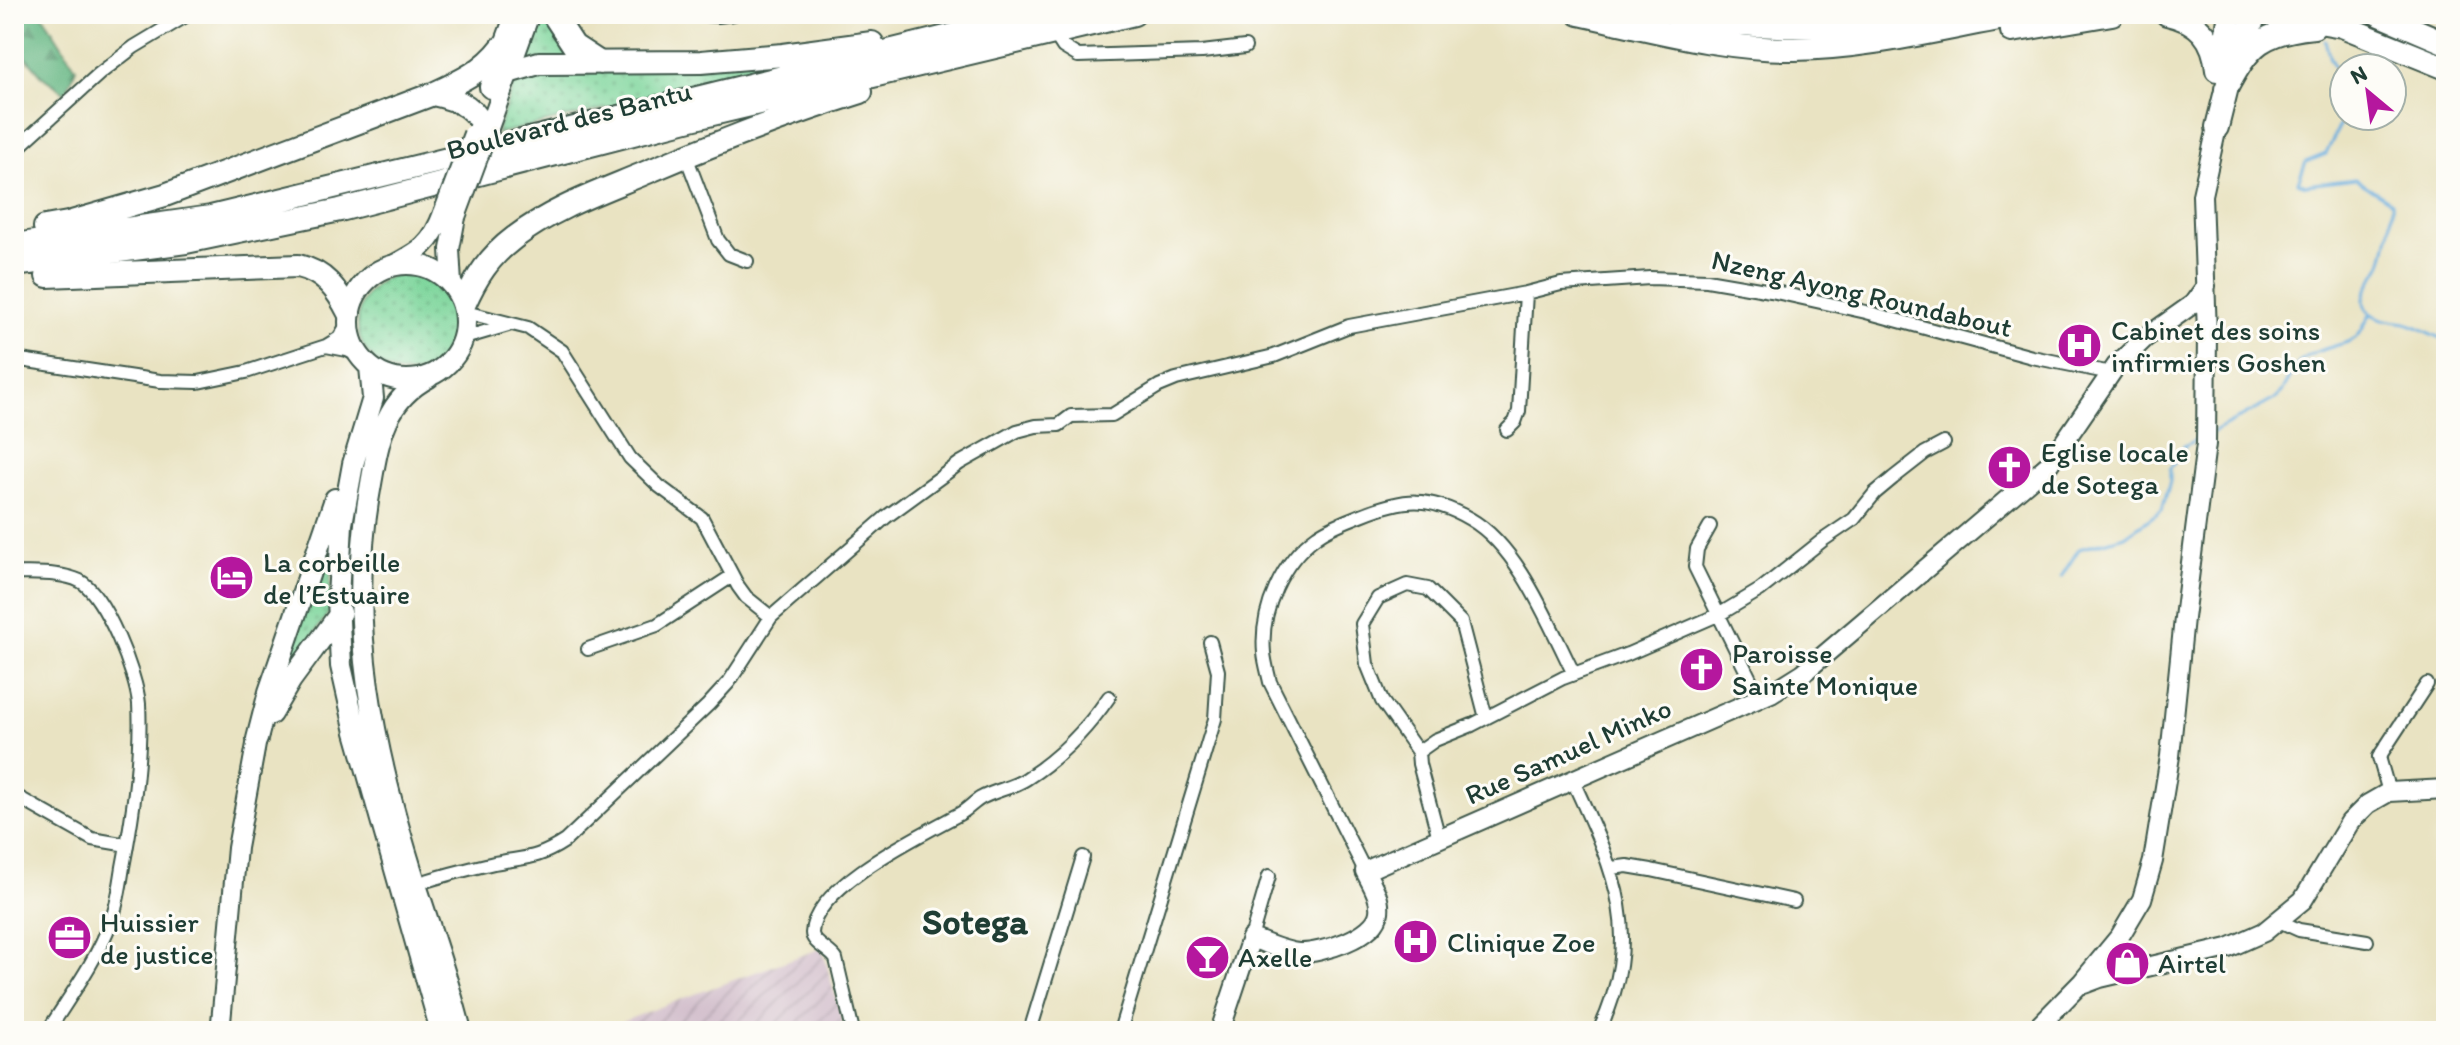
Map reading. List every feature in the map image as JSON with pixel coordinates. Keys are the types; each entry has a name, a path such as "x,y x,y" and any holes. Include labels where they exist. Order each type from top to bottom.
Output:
{"highway":[{"path":"553,14 574,46 602,63"},
{"path":"491,87 508,72 539,63 691,62 772,56 889,40 1031,14"},
{"name":"Boulevard des Bantu","path":"14,245 211,217 1040,14"},
{"name":"Boulevard des Bantu","path":"14,265 186,242 340,210 557,152 1134,14"},
{"path":"1579,14 1695,39 1891,41 2029,14"},
{"path":"1675,14 1853,49 1957,40 2112,14"},
{"path":"1793,38 1895,14"},
{"path":"1793,38 1949,14"},
{"path":"2167,14 2191,21 2206,34 2215,55 2222,90"},
{"path":"2274,14 2417,29 2446,27"},
{"path":"2378,14 2446,43"},
{"path":"2217,127 2226,17 2242,24 2258,18"},
{"path":"2222,90 2235,55 2258,18"},
{"path":"2222,90 2248,52 2265,40 2287,30 2336,20 2446,68"},
{"path":"2417,29 2446,56"},
{"path":"464,308 483,268 501,249 533,224 572,203 782,118 969,59 1008,43"},
{"path":"14,233 68,223 165,195 433,94 475,73 502,47"},
{"path":"433,94 469,108 481,131"},
{"path":"14,278 298,266 323,275 341,296 349,318"}],"main road":[{"path":"441,1031 353,724 341,666 339,617 338,567 342,524 353,464 373,398 364,362 351,341 349,318 355,296 366,281 389,267 412,264 434,270 452,284 464,308 464,338 453,358 402,395 392,409 381,438 369,495 359,574 362,657 374,724 416,884 461,1031"},
{"path":"364,362 385,377 403,381 429,377"},
{"path":"257,739 281,655 352,452 366,421"},
{"path":"257,739 291,680 339,617 352,581 361,516 369,495"}],"street":[{"path":"14,151 99,74 134,47 189,14"},
{"path":"481,131 502,47 515,14"},
{"path":"389,267 424,247 449,215 530,14"},
{"path":"691,14 734,14"},
{"path":"1054,33 1063,47 1078,56 1245,47"},
{"path":"2034,1031 2110,949 2136,911 2153,861 2170,756 2206,436 2207,333 2202,195 2217,127"},
{"path":"686,156 718,240 729,254 747,261"},
{"path":"449,215 452,284"},
{"name":"Nzeng Ayong Roundabout","path":"416,884 493,863 530,859 565,841 708,705 729,682 771,617 886,517 960,463 1004,436 1036,426 1059,425 1071,416 1112,415 1176,379 1274,356 1349,326 1561,284 1650,278 1707,280 1852,309 2032,357 2111,373"},
{"name":"Rue Samuel Minko","path":"1365,871 1792,681 2049,464 2111,373 2135,347 2193,304 2206,286"},
{"path":"1507,430 1515,422 1519,411 1526,293"},
{"path":"464,308 536,332 562,351 630,458 659,486 702,518 746,597 771,617"},
{"path":"2172,319 2189,315 2196,317 2207,333"},
{"path":"14,359 160,381 198,382 255,369 326,346 339,338 349,318"},
{"path":"464,338 511,324"},
{"path":"326,346 347,350 364,362"},
{"path":"1418,752 1435,740 1574,674 1720,614 1760,590 1854,519 1875,493 1925,453 1944,443"},
{"path":"1251,938 1302,953 1357,938 1371,927 1379,912 1377,896 1270,682 1264,653 1264,633 1271,599 1284,572 1300,551 1318,535 1389,504 1418,500 1472,520 1498,543 1521,572 1574,674"},
{"path":"1710,526 1697,549 1695,567 1759,697"},
{"path":"14,573 68,577 93,591 110,619 139,702 135,778 117,899 107,930 48,1031"},
{"path":"588,649 657,625 732,576"},
{"path":"1439,838 1418,752 1382,701 1367,664 1362,624 1378,598 1407,585 1428,589 1461,622 1486,718"},
{"path":"1120,1031 1215,719 1218,671 1210,642"},
{"path":"2389,792 2379,757 2427,684"},
{"path":"853,1031 836,959 830,950 814,941 812,934 822,908 837,891 934,825 963,812 980,799 1026,779 1057,757 1109,697"},
{"path":"221,1028 237,848 257,739"},
{"path":"1572,779 1612,868 1618,889 1622,959 1615,992 1599,1031"},
{"path":"2077,988 2100,978 2228,948 2264,932 2311,889 2350,822 2368,804 2389,792 2446,789"},
{"path":"14,795 92,839 127,845"},
{"path":"1030,1031 1083,857"},
{"path":"1612,868 1627,866 1651,870 1788,899"},
{"path":"1220,1031 1269,876"},
{"path":"2279,921 2299,930 2367,941"},
{"path":"2110,949 2107,967 2115,974 2122,974"}],"shaded area":[{"path":"822,948 845,1031 598,1031 676,1001"}],"green space":[{"path":"14,14 42,14 76,68 66,93 44,78 14,43"},
{"path":"537,14 548,14 582,58 520,61"},
{"path":"853,51 496,134 515,81 528,72"},
{"path":"408,273 427,276 444,287 455,304 458,323 455,342 444,359 427,370 408,373 389,370 372,359 361,342 358,323 361,304 372,287 389,276"},
{"path":"333,524 329,612 276,688"},
{"path":"351,601 366,732 347,645 347,612"}],"waterway":[{"path":"2325,41 2328,52"},
{"path":"2336,132 2326,154 2306,162 2298,182 2306,185 2355,179 2392,202 2386,250 2365,294 2365,307 2379,318 2410,324 2446,340"},
{"path":"2214,432 2275,399 2300,362 2314,353 2353,340 2371,314"},
{"path":"2061,577 2079,549 2125,536 2162,510 2170,481 2170,468 2184,446 2199,438"}],"place":[{"name":"Cabinet des soins infirmiers Goshen","path":"2080,346"},
{"name":"Eglise locale de Sotega","path":"2010,468"},
{"name":"La corbeille de l’Estuaire","path":"232,578"},
{"name":"Paroisse Sainte Monique","path":"1701,669"},
{"name":"Huissier de justice","path":"69,938"},
{"name":"Clinique Zoe","path":"1416,942"},
{"name":"Axelle","path":"1207,957"},
{"name":"Airtel","path":"2127,963"}],"district":[{"name":"Sotega","path":"975,921"}]}
